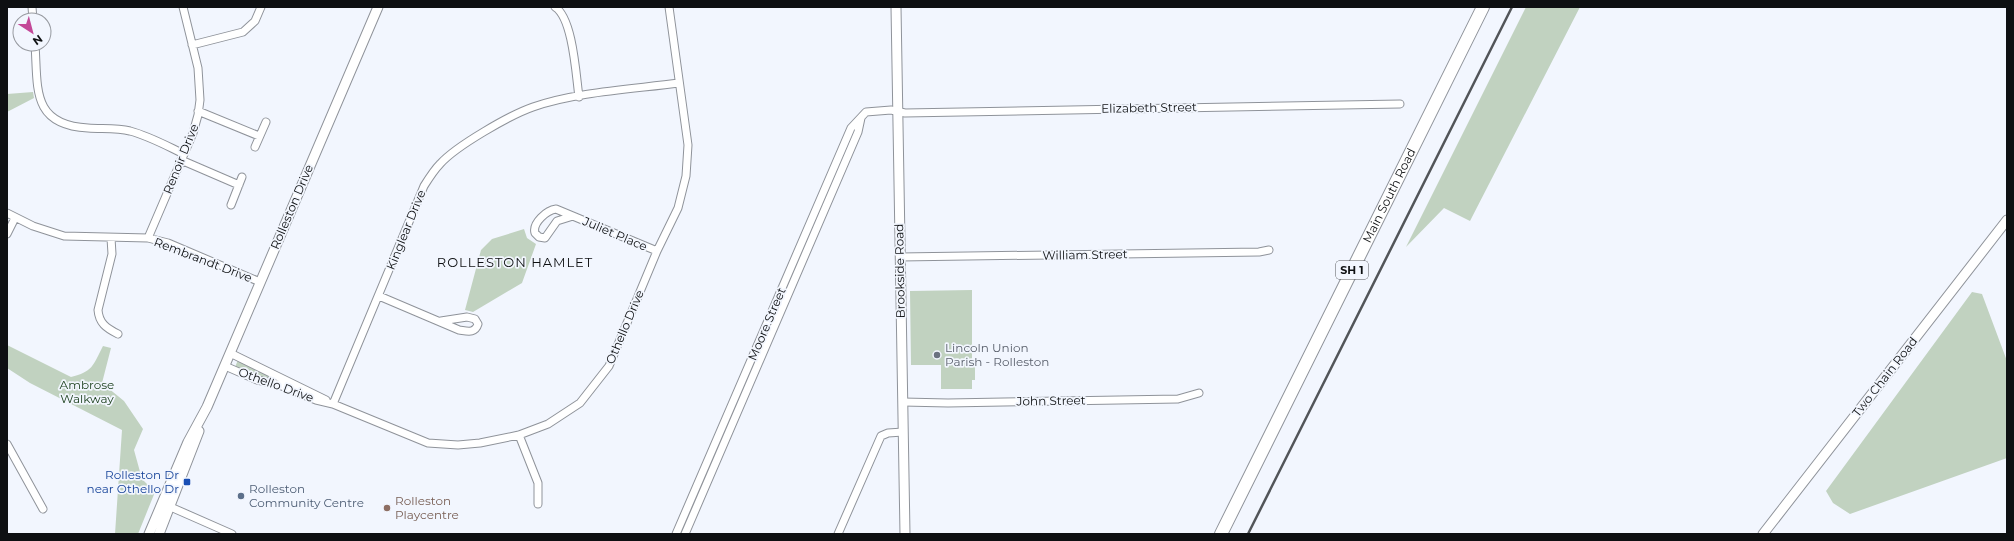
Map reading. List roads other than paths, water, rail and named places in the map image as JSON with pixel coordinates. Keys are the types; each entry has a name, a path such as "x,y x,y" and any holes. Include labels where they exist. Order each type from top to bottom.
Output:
{"highway":[{"name":"Main South Road","path":"1221,534 1483,7"}],"street":[{"name":"Renoir Drive","path":"148,238 193,133 198,111 200,83 183,7"},
{"path":"192,45 243,32 255,21 261,7"},
{"name":"Rolleston Drive","path":"149,534 166,505 194,446 207,407 378,7"},
{"path":"555,7 560,10 569,30 579,97"},
{"name":"Othello Drive","path":"225,366 257,380 277,384 316,400 330,403 428,442 458,445 480,443 519,435 548,424 580,403 609,366 657,251 678,208 686,176 688,145 669,7"},
{"name":"Brookside Road","path":"896,7 905,534"},
{"path":"36,52 40,100 48,114 56,121 73,127 131,131 239,185"},
{"name":"Kinglear Drive","path":"330,403 379,296 424,186 440,163 487,130 534,106 579,97 679,83"},
{"name":"Elizabeth Street","path":"898,112 1400,104"},
{"path":"198,111 260,136"},
{"path":"861,115 869,111 898,112"},
{"name":"Moore Street","path":"676,534 851,128 861,115"},
{"name":"Moore Street","path":"685,534 858,132 861,115"},
{"path":"255,147 266,122"},
{"path":"231,205 242,177"},
{"name":"Juliet Place","path":"573,216 558,221 545,238 539,237 535,233 536,225 551,210 560,210 657,251"},
{"name":"Rembrandt Drive","path":"7,213 33,226 64,236 148,238 186,250 260,282"},
{"path":"7,234 15,218"},
{"name":"Two Chain Road","path":"1763,534 2007,220"},
{"path":"111,238 112,254 98,310 98,318 102,324 118,334"},
{"name":"William Street","path":"900,257 1259,252 1269,250"},
{"path":"379,296 441,321"},
{"name":"Othello Drive","path":"230,353 266,369 279,378 318,395 330,403"},
{"name":"John Street","path":"903,402 948,403 1178,399 1199,393"},
{"path":"838,534 881,436 888,433 903,432"},
{"path":"519,435 538,483 538,504"},
{"path":"7,444 43,509"},
{"path":"166,505 232,534"},
{"name":"Rolleston Drive","path":"159,534 166,505"}],"railway":[{"path":"1248,534 1512,7"}],"place":[{"name":"Lincoln Union Parish - Rolleston","path":"937,355"},
{"name":"Rolleston Dr near Othello Dr","path":"187,482"},
{"name":"Rolleston Community Centre","path":"241,496"},
{"name":"Rolleston Playcentre","path":"387,508"}],"district":[{"name":"ROLLESTON HAMLET","path":"515,262"}],"park label":[{"name":"Ambrose Walkway","path":"87,392"}]}
